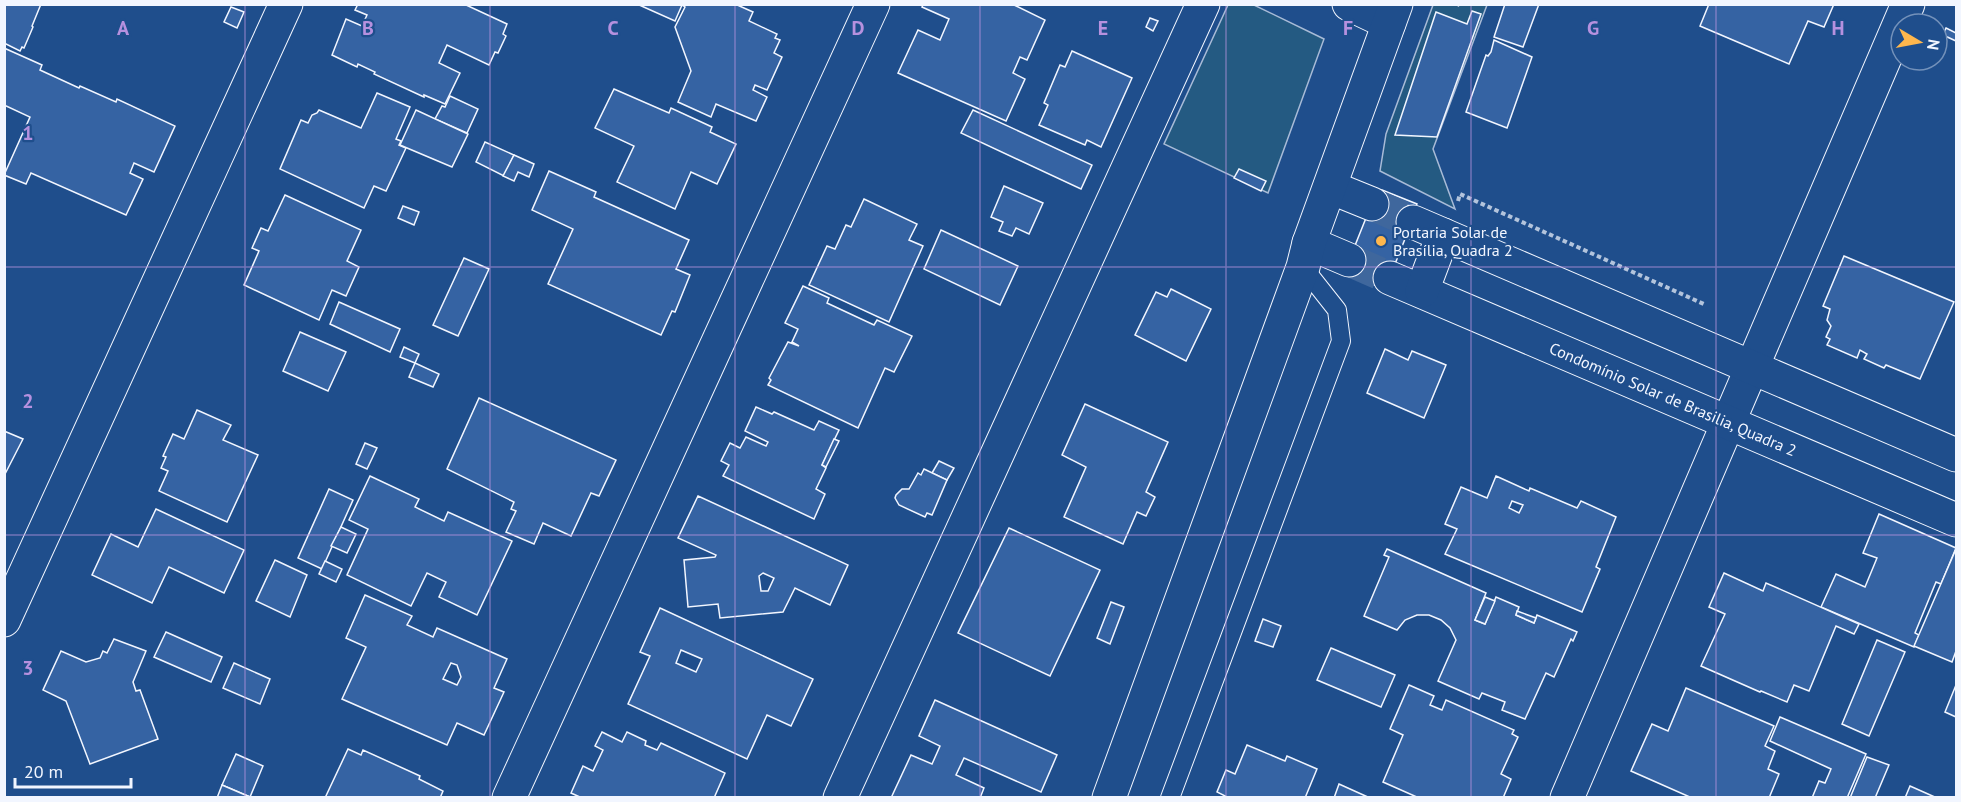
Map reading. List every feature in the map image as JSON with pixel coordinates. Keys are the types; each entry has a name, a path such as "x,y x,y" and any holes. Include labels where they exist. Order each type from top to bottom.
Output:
{"street":[{"path":"4,620 286,4"},
{"path":"509,798 873,4"},
{"path":"840,798 1203,4"},
{"path":"1108,798 1392,14 1348,4"},
{"path":"1567,798 1908,4"},
{"path":"1330,187 1371,204"},
{"path":"1413,222 1956,455"},
{"path":"1422,291 1443,235"},
{"path":"1306,255 1349,260"},
{"name":"Condomínio Solar de Brasilia, Quadra 2","path":"1390,278 1956,520"}],"lane":[{"path":"1170,798 1341,341 1337,310 1306,255"}],"shaded area":[{"path":"1228,5 1254,5 1324,39 1268,193 1164,144"},
{"path":"1433,5 1487,5 1433,149 1455,209 1380,171 1386,134"}],"building":[{"path":"4,4 41,4 24,48 22,47 20,51 4,43"},
{"path":"358,4 464,4 507,24 503,34 506,36 489,65 447,45 439,63 460,73 445,104 424,95 424,97 358,64 357,67 332,55 346,19 362,26 367,15 355,10"},
{"path":"637,4 735,4 753,12 749,21 777,34 775,38 780,40 774,53 782,57 767,90 755,85 753,90 767,97 756,121 716,104 711,117 678,102 691,71 675,27 685,7 682,5 675,21"},
{"path":"923,4 1012,4 1045,20 1027,60 1020,57 1013,73 1025,79 1006,121 898,73 918,30 940,40 949,19 922,7"},
{"path":"1505,4 1539,4 1523,47 1494,37"},
{"path":"1709,4 1834,4 1824,27 1808,21 1789,64 1700,26"},
{"path":"231,7 244,12 237,28 224,22"},
{"path":"1472,11 1481,14 1437,137 1395,135 1436,12 1467,24"},
{"path":"1150,18 1158,21 1153,31 1146,27"},
{"path":"1949,30 1956,33 1956,41 1949,38"},
{"path":"1494,40 1532,57 1507,128 1466,112 1486,55 1488,56 1491,52"},
{"path":"4,48 42,65 40,70 79,88 80,86 116,102 117,99 175,126 154,172 134,163 130,173 143,179 126,215 31,173 26,184 4,175 30,117 4,105"},
{"path":"1072,51 1132,78 1101,147 1087,140 1085,145 1039,125 1048,105 1044,103 1060,65 1065,67"},
{"path":"614,89 669,113 671,108 712,127 710,132 736,144 717,184 691,172 675,209 617,182 634,146 595,128"},
{"path":"377,93 410,107 396,139 401,141 399,145 406,148 386,191 374,186 364,208 280,169 301,120 308,123 312,115 319,110 361,128"},
{"path":"450,96 478,109 467,133 435,119 442,106 445,107"},
{"path":"416,110 468,134 452,167 400,145"},
{"path":"973,110 1092,165 1081,189 961,133"},
{"path":"485,142 514,155 504,176 476,162"},
{"path":"514,155 534,164 529,177 518,172 514,181 503,176"},
{"path":"1239,169 1266,181 1261,191 1234,178"},
{"path":"549,171 596,192 594,197 689,240 676,269 690,275 675,312 672,311 661,335 548,284 573,229 532,210"},
{"path":"1004,186 1043,203 1029,234 1016,228 1012,236 999,231 1003,222 991,217"},
{"name":"Portaria Solar de Brasília, Quadra 2","path":"1382,190 1417,204 1390,267 1356,253"},
{"name":"Portaria Solar de Brasília, Quadra 2","path":"1376,193 1417,209 1385,289 1344,273"},
{"path":"285,195 361,230 347,261 359,267 346,296 332,290 319,320 244,285 259,251 252,248 261,228 268,231"},
{"path":"864,199 917,224 909,240 923,246 889,322 809,285 827,246 835,249 846,225 851,227"},
{"path":"403,206 419,212 414,225 398,218"},
{"path":"941,230 1018,266 1000,305 924,269"},
{"path":"1844,256 1954,302 1920,379 1864,359 1867,354 1860,350 1857,358 1827,345 1830,339 1826,337 1831,326 1827,320 1830,309 1823,306"},
{"path":"464,258 489,269 458,336 433,325"},
{"path":"803,286 829,298 827,303 874,325 877,320 912,336 894,372 885,368 858,428 768,385 771,380 769,378 788,342 799,346 792,342 798,329 785,323"},
{"path":"1171,289 1211,309 1186,361 1135,335 1156,292 1167,297"},
{"path":"339,302 400,329 390,352 330,324"},
{"path":"300,332 346,352 328,391 283,371"},
{"path":"404,347 419,354 415,363 400,357"},
{"path":"1385,349 1408,360 1412,351 1446,365 1424,418 1367,393"},
{"path":"415,363 439,374 433,387 409,377"},
{"path":"479,398 616,460 599,496 591,493 571,536 543,523 534,544 506,532 516,511 511,509 514,502 447,469"},
{"path":"1085,404 1168,442 1146,492 1155,497 1146,516 1137,512 1123,544 1064,517 1086,467 1062,455"},
{"path":"756,407 772,414 774,412 814,430 819,421 839,430 822,465 826,468 816,489 825,494 814,519 723,476 729,465 721,461 730,443 740,448 746,437 766,446 768,442 745,431"},
{"path":"197,410 231,425 223,440 258,455 227,522 159,491 168,471 161,468 166,457 163,456 173,434 184,439"},
{"path":"4,431 23,439 4,476"},
{"path":"834,439 839,441 826,467 822,465"},
{"path":"365,443 377,448 367,469 356,464"},
{"path":"939,461 954,468 947,480 932,473"},
{"path":"924,469 947,480 932,515 927,513 925,517 899,505 895,498 902,489 909,489 918,473 921,475"},
{"path":"370,476 419,499 415,507 444,521 448,512 512,541 477,615 439,597 446,582 427,573 411,606 347,575 368,529 349,520"},
{"path":"1496,476 1529,491 1530,488 1577,508 1581,501 1616,517 1596,567 1600,569 1582,612 1445,554 1457,529 1445,524 1461,487 1487,498","holes":["1512,501 1523,505 1519,513 1509,508"]},
{"path":"329,489 353,500 322,569 298,558"},
{"path":"698,496 848,565 830,605 795,588 783,612 720,618 718,604 688,607 684,560 715,557 716,555 678,538","holes":["763,573 774,578 768,591 761,591 759,576"]},
{"path":"156,509 244,550 224,593 169,567 152,603 92,575 111,534 138,547"},
{"path":"1879,514 1956,548 1941,584 1936,582 1915,633 1919,635 1914,647 1821,607 1836,574 1865,587 1877,558 1863,553"},
{"path":"341,527 356,534 347,553 331,546"},
{"path":"1009,528 1100,570 1050,676 958,633"},
{"path":"1387,549 1486,593 1475,620 1485,624 1496,597 1519,607 1516,615 1534,623 1537,615 1577,632 1573,641 1571,639 1554,677 1546,673 1525,719 1502,710 1505,702 1482,693 1479,699 1438,681 1456,640 1450,628 1441,620 1429,615 1417,615 1405,620 1397,630 1364,616 1389,557 1384,555"},
{"path":"1956,549 1956,651 1952,662 1914,646"},
{"path":"275,560 307,575 290,617 256,601"},
{"path":"325,561 342,569 336,582 319,574"},
{"path":"1724,573 1763,591 1766,583 1859,624 1854,634 1836,626 1809,691 1794,685 1787,702 1701,666 1725,614 1709,607"},
{"path":"365,595 412,616 407,625 433,637 437,628 507,659 494,688 504,692 484,735 457,723 447,745 342,699 366,647 346,638","holes":["451,663 457,665 461,677 457,685 443,679"]},
{"path":"1485,597 1495,601 1485,624 1475,620"},
{"path":"1111,602 1124,607 1110,644 1097,638"},
{"path":"660,608 813,679 791,726 767,715 747,759 628,704 650,656 640,652","holes":["681,650 702,659 696,672 676,663"]},
{"path":"1517,611 1536,618 1534,623 1516,615"},
{"path":"1263,619 1281,626 1273,647 1255,641"},
{"path":"166,632 222,657 211,682 154,657"},
{"path":"114,639 146,651 133,682 136,691 140,690 158,739 90,764 66,701 43,690 61,651 86,662 100,658 103,651 107,653"},
{"path":"1877,640 1905,652 1869,736 1842,724"},
{"path":"1331,648 1395,675 1381,707 1317,680"},
{"path":"234,663 270,679 260,704 223,688"},
{"path":"1409,685 1434,696 1430,705 1442,710 1446,700 1514,730 1512,734 1518,737 1501,774 1511,779 1503,798 1419,798 1383,782 1403,735 1390,729"},
{"path":"1956,685 1956,717 1945,712"},
{"path":"1686,688 1774,726 1765,746 1775,751 1768,769 1779,774 1769,798 1692,798 1631,771 1652,724 1668,731"},
{"path":"935,700 1057,755 1041,792 964,758 956,775 984,788 980,798 891,798 911,755 932,764 940,746 919,736"},
{"path":"1780,717 1866,754 1847,798 1812,798 1819,781 1825,783 1831,769 1770,741"},
{"path":"602,732 622,742 627,732 646,741 645,745 657,750 661,743 725,773 714,798 582,798 571,793 583,766 593,771 603,750 595,746"},
{"path":"1247,745 1285,761 1287,756 1317,769 1305,798 1229,798 1217,792 1226,770 1235,774"},
{"path":"348,749 361,755 363,750 420,776 419,779 443,791 440,798 325,798"},
{"path":"236,754 263,766 250,797 222,785"},
{"path":"1867,757 1889,765 1875,798 1850,798"},
{"path":"1339,784 1370,798 1334,798"},
{"path":"222,785 250,797 251,798 217,798"},
{"path":"1910,786 1937,798 1905,798"}],"tunnel":[{"path":"1372,204 1413,222"},
{"path":"1349,260 1390,278"}],"place":[{"name":"Portaria Solar de Brasília, Quadra 2","path":"1381,241"}]}
